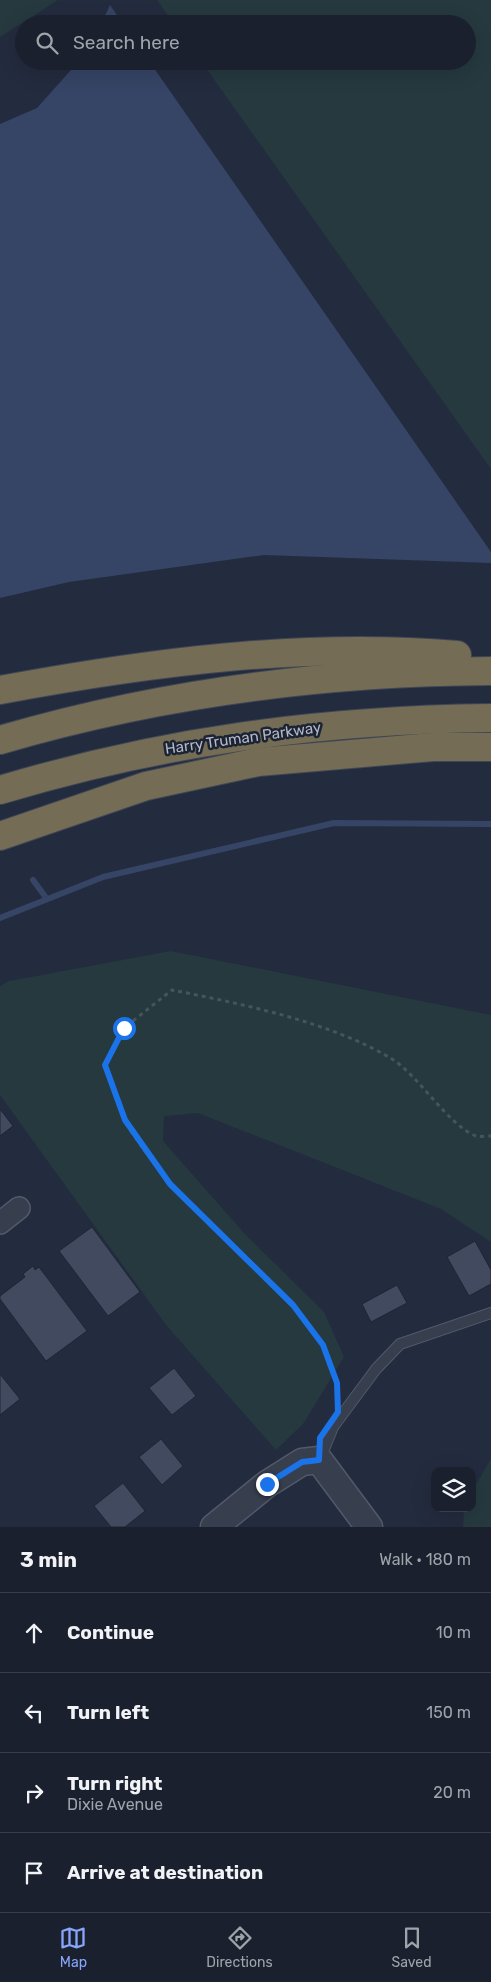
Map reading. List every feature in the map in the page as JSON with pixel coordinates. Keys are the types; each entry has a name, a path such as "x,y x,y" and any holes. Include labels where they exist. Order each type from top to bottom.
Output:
{"highway":[{"path":"0,690 93,672 178,661 261,654 401,650 491,658"},
{"path":"0,740 102,713 182,697 261,685 339,676 420,671 491,671"},
{"name":"Harry Truman Parkway","path":"0,790 112,759 267,732 353,723 491,718"},
{"path":"0,836 146,786 258,762 433,747 491,747"}],"street":[{"path":"0,1223 19,1208"},
{"path":"214,1527 267,1484 302,1462 319,1460 369,1527"}],"lane":[{"path":"319,1460 333,1427 376,1369 400,1344 491,1313"}],"path":[{"path":"338,1402 337,1383 323,1345 293,1305 170,1184 125,1120 105,1065 124,1028 172,990 248,1005 350,1038 394,1060 462,1127 476,1136 491,1136"}],"shaded area":[{"path":"0,0 58,0 34,15 15,15 15,27 0,37"},
{"path":"157,0 491,0 491,469 207,70 476,70 476,15 168,15"},
{"path":"171,951 491,1015 491,1242 441,1209 198,1113 164,1116 163,1141 244,1233 324,1312 344,1357 303,1424 276,1450 166,1325 0,1095 0,986 9,981"},
{"path":"491,1459 491,1527 463,1527 464,1512 476,1512 476,1484"}],"water":[{"path":"110,5 117,15 105,15"},
{"path":"71,70 155,70 491,552 491,563 264,555 69,582 0,598 0,124 37,108"}],"building":[{"path":"0,1109 13,1126 0,1136"},
{"path":"92,1227 140,1292 108,1316 59,1251"},
{"path":"475,1241 491,1270 491,1284 469,1296 447,1257"},
{"path":"33,1266 35,1270 39,1267 87,1331 46,1361 0,1299 0,1296 25,1277 23,1274"},
{"path":"397,1285 407,1303 371,1322 362,1304"},
{"path":"174,1368 196,1396 172,1415 149,1388"},
{"path":"0,1374 20,1399 0,1415"},
{"path":"161,1439 183,1466 162,1485 139,1457"},
{"path":"123,1483 145,1511 125,1527 111,1527 94,1506"}],"waterway":[{"path":"0,918 103,877 334,823 491,824"},
{"path":"33,880 47,899"}],"route":[{"path":"124,1028 105,1065 125,1120 170,1184 293,1305 323,1345 337,1383 338,1412 320,1438 319,1460 302,1462 267,1484"}]}
